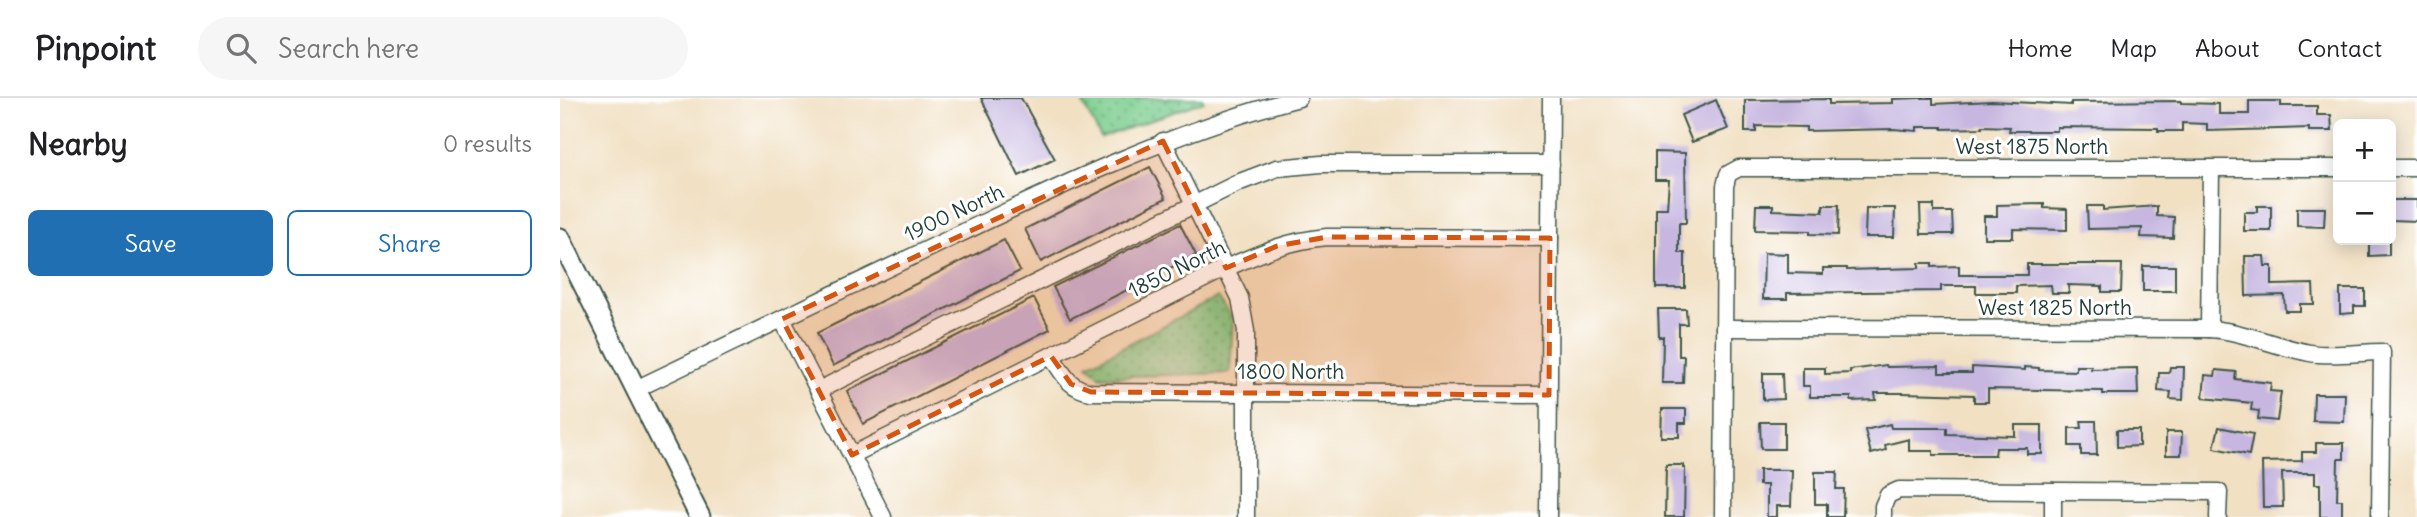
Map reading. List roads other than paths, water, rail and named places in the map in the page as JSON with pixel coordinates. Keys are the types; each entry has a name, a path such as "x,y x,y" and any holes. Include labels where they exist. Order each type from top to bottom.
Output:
{"main road":[{"path":"560,238 701,517"}],"street":[{"name":"1900 North","path":"636,388 1008,210 1163,141 1250,111 1300,98"},
{"path":"1548,517 1551,98"},
{"path":"1163,141 1240,298 1246,331 1246,517"},
{"path":"819,390 1240,182 1277,168 1321,164 1551,164"},
{"name":"West 1875 North","path":"1724,328 1725,186 1728,174 1739,168 2333,168"},
{"path":"2209,329 2211,168"},
{"path":"2396,168 2417,168"},
{"name":"1850 North","path":"852,455 1226,268 1276,246 1327,237 1550,238"},
{"path":"782,319 852,455 876,515"},
{"path":"1723,517 1724,328"},
{"name":"West 1825 North","path":"1724,328 2209,329 2227,330 2314,354 2382,352 2380,517"},
{"name":"1800 North","path":"1051,356 1070,384 1079,390 1091,392 1549,395"},
{"path":"1883,517 1883,506 1888,495 1899,490 2219,492 2218,517"},
{"path":"2053,491 2053,517"}]}
